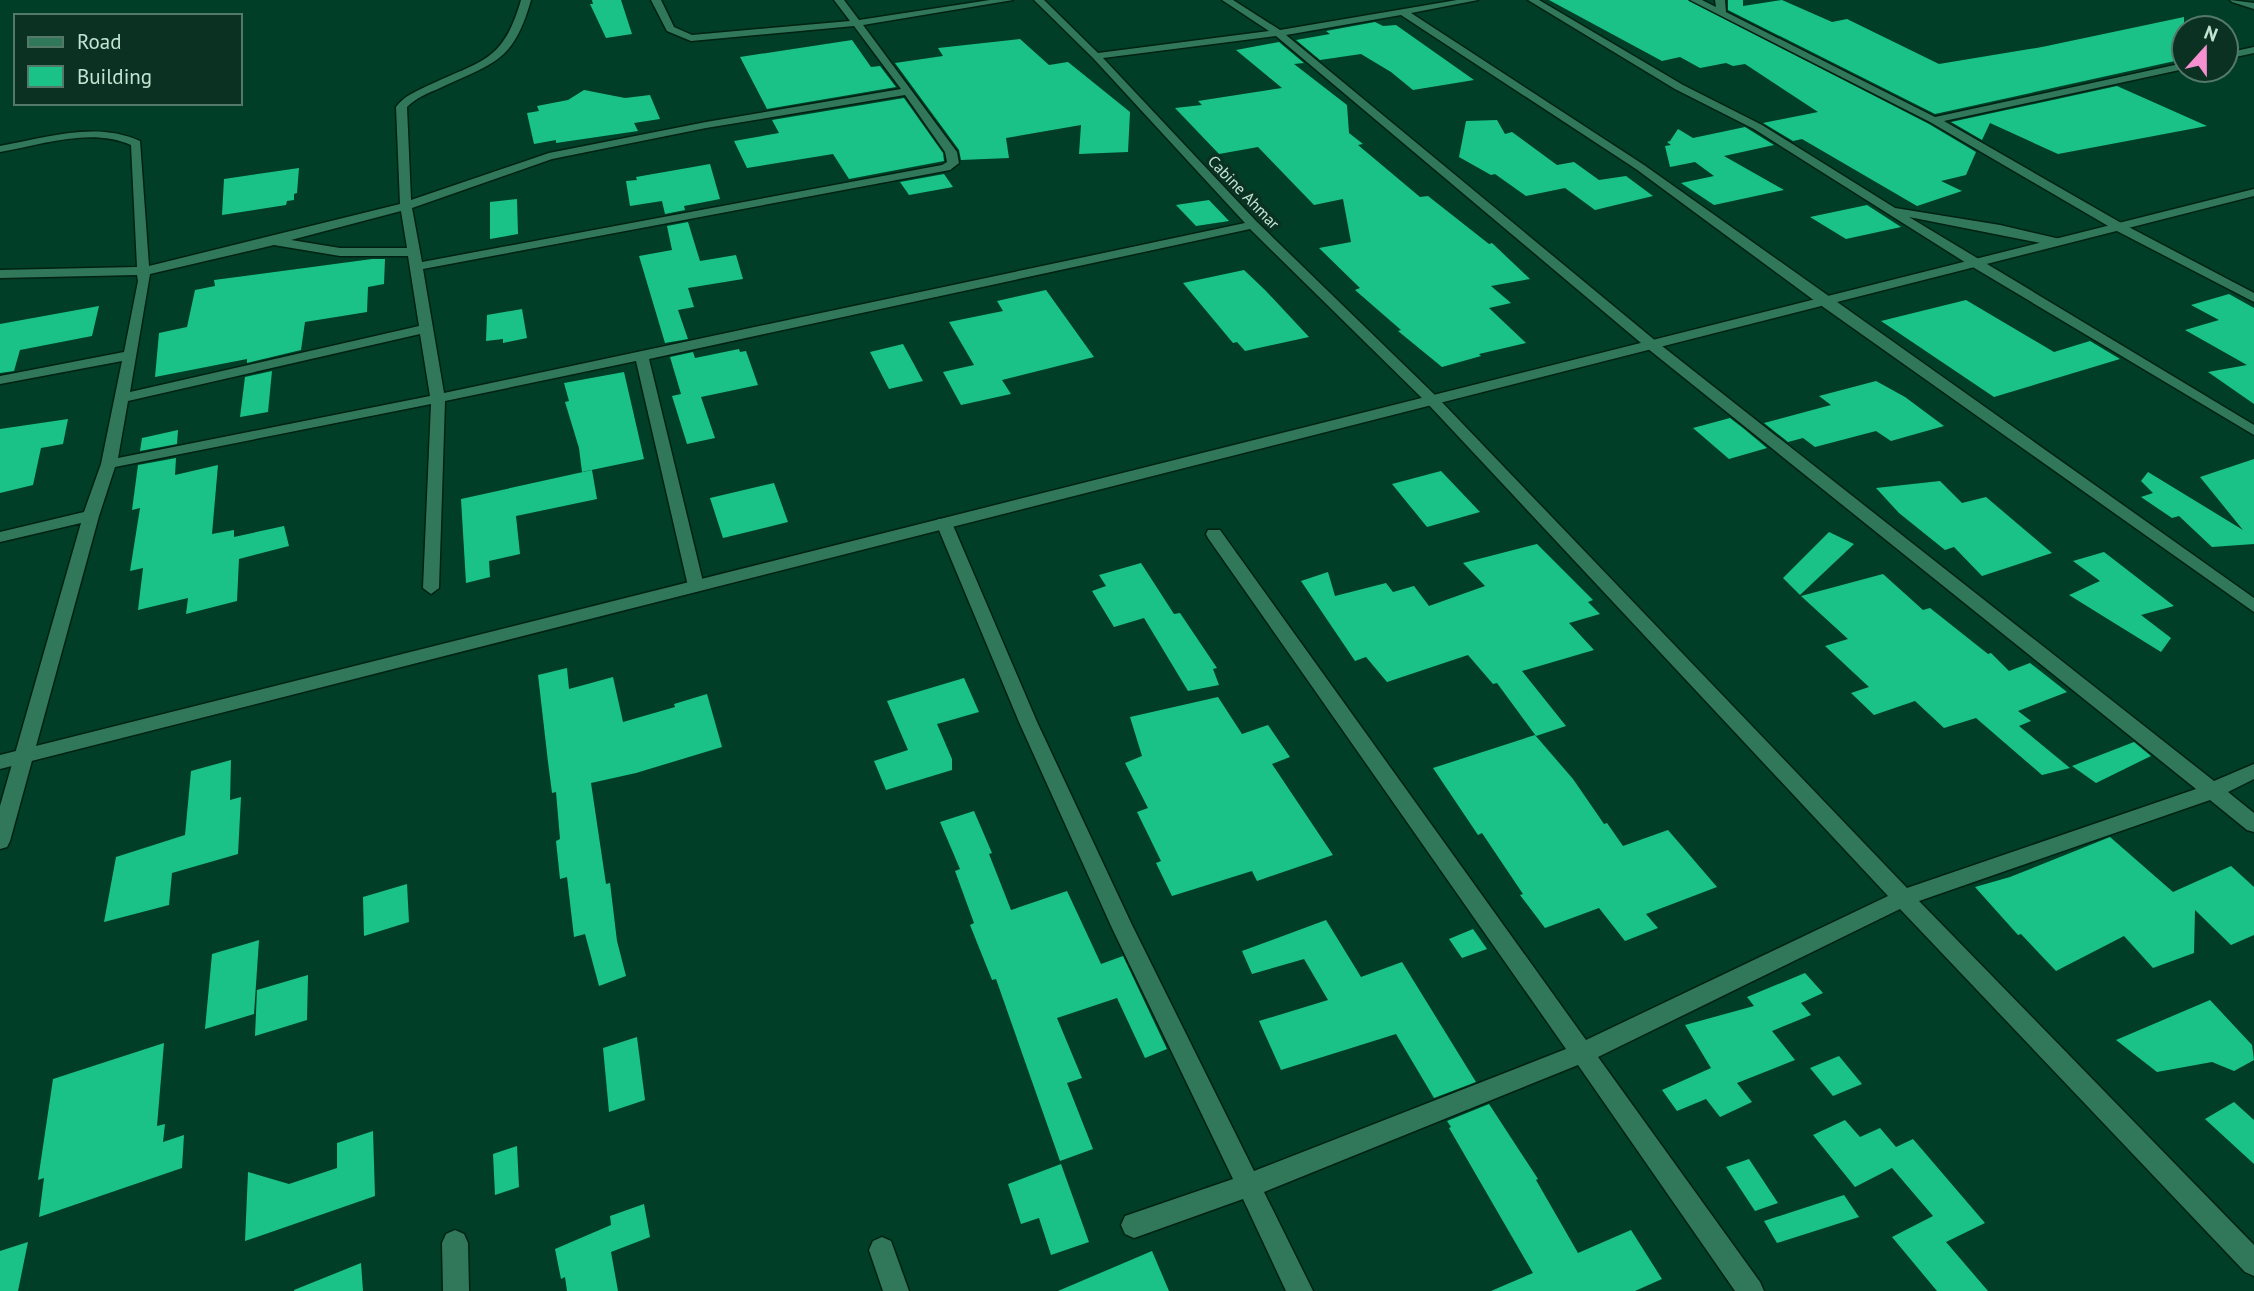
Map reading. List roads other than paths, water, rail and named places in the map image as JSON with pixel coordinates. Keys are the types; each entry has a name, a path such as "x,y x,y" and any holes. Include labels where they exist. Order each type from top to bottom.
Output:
{"street":[{"path":"431,589 438,399 406,206 400,110 402,104 430,88 492,62 502,53 520,25 526,0"},
{"path":"656,0 670,29 691,38 857,23 1009,0"},
{"path":"416,267 946,169 953,163 951,152 839,0"},
{"name":"Cabine Ahmar","path":"1039,0 1096,56 1253,225 1432,400 1903,898 2254,1263"},
{"path":"1227,0 1278,33 1651,345 2254,824"},
{"path":"1096,56 1278,33 1474,0"},
{"path":"1533,0 1679,87 1758,127 1975,263 2254,431"},
{"path":"1695,0 1934,120 2119,226 2254,298"},
{"path":"1720,0 1721,13"},
{"path":"2235,0 2254,6"},
{"path":"1403,12 1640,167 2254,606"},
{"path":"1934,120 2170,69"},
{"path":"0,274 145,271 406,206 549,156 908,91"},
{"path":"0,149 105,133 128,137 136,143 145,271 109,464 91,516 0,841"},
{"path":"0,762 2254,192"},
{"path":"1891,210 2000,229 2056,242"},
{"path":"109,464 438,399 1253,225"},
{"path":"274,241 340,252 413,252"},
{"path":"121,398 420,330"},
{"path":"0,380 129,355"},
{"path":"642,356 696,586"},
{"path":"0,537 91,516"},
{"path":"944,523 1028,722 1247,1186 1300,1291"},
{"path":"1214,534 1751,1291"},
{"path":"1134,1225 1247,1186 1583,1053 1903,898 2212,791 2254,771"},
{"path":"455,1243 456,1291"},
{"path":"882,1251 896,1291"}]}
